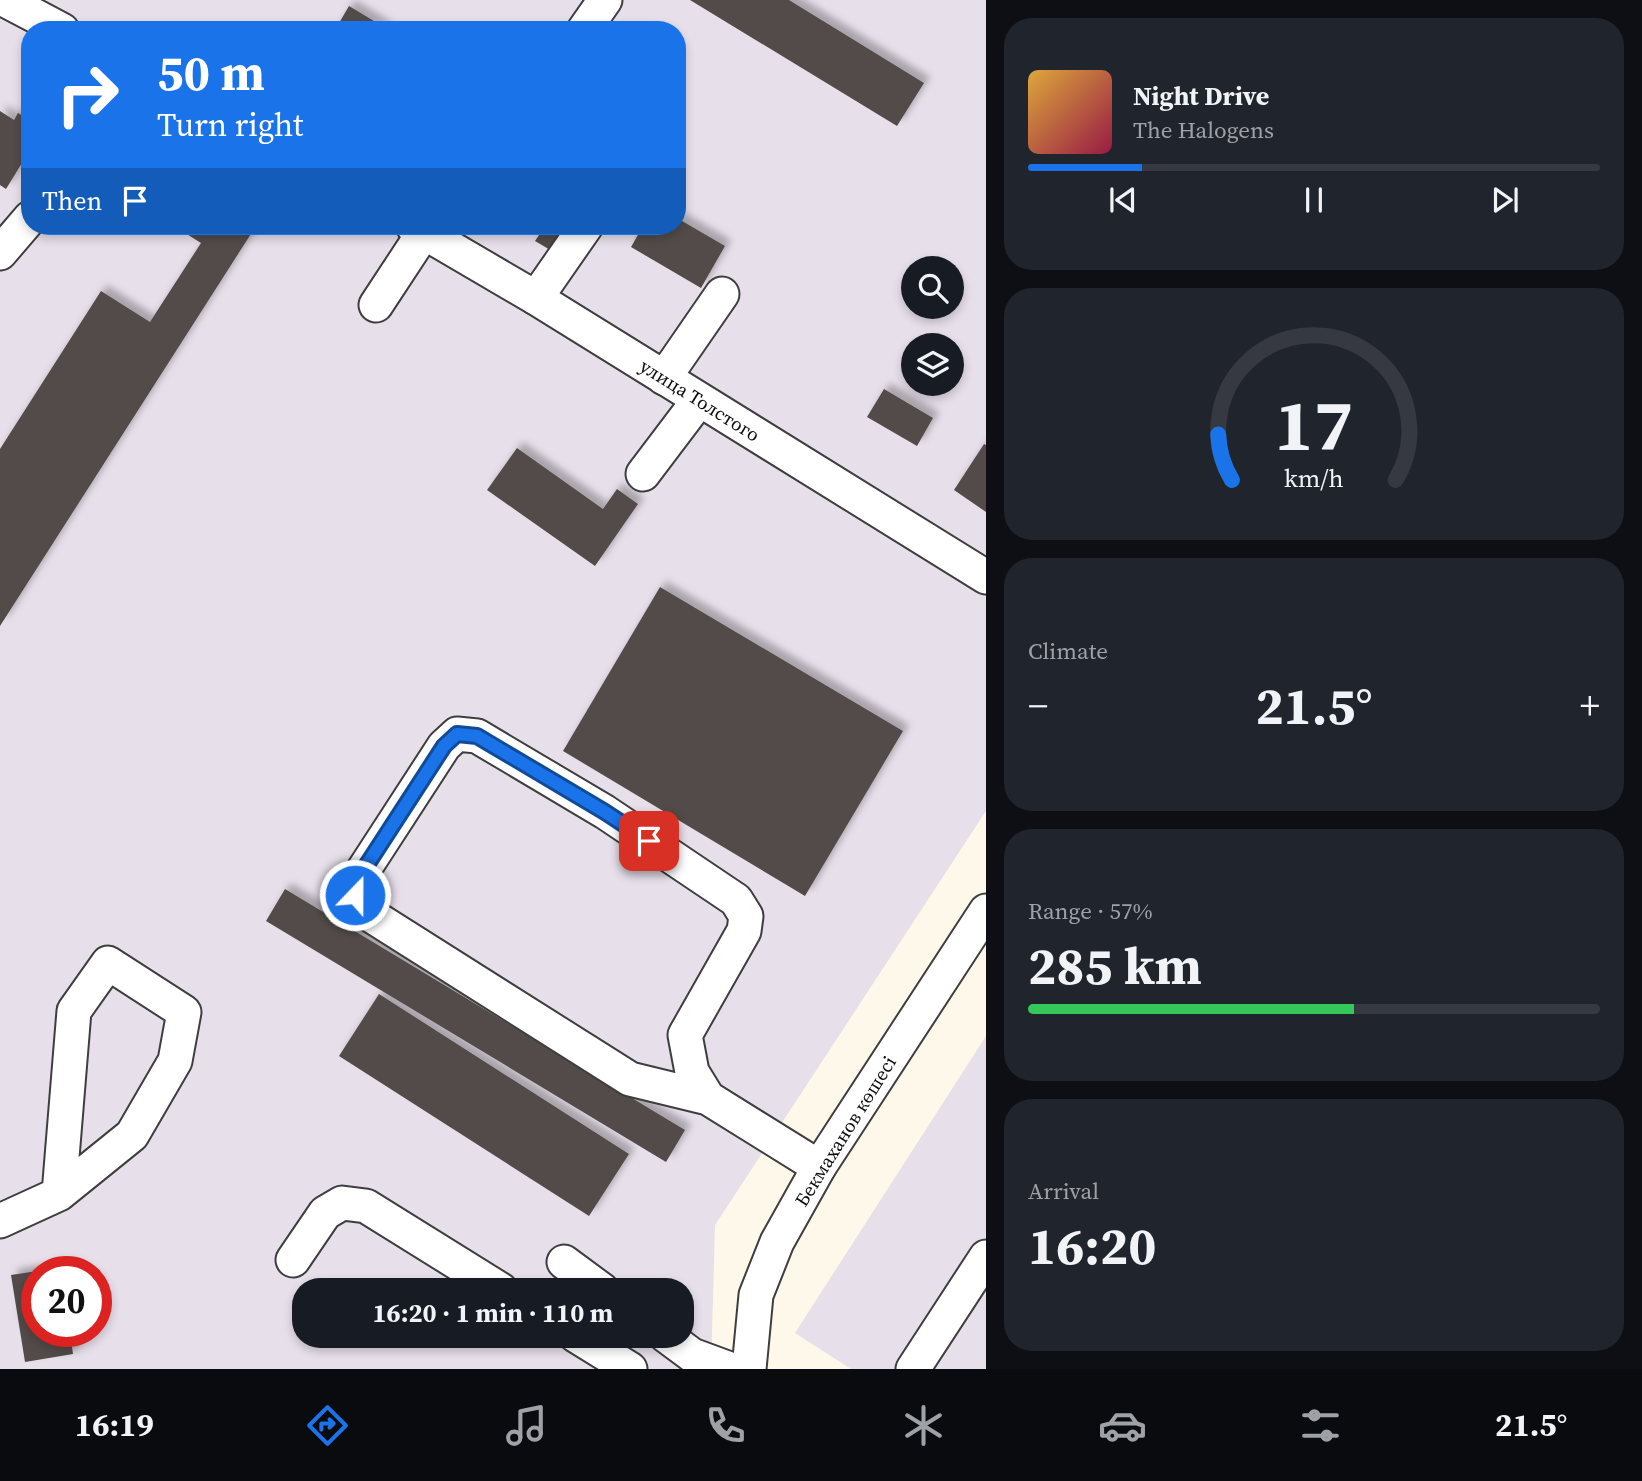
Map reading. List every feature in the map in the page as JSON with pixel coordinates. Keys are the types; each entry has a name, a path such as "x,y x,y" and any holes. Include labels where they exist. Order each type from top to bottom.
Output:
{"street":[{"path":"5,0 45,21"},
{"path":"590,21 605,0"},
{"path":"0,253 21,229"},
{"path":"376,305 416,235"},
{"name":"улица Толстого","path":"429,235 536,298 986,577"},
{"path":"536,298 580,235"},
{"path":"664,378 722,294"},
{"path":"643,474 699,400"},
{"path":"708,1098 692,1072 685,1035 744,931 746,916 736,900 605,812 477,736 457,734 444,746 357,880 355,895 361,909 630,1079 708,1098 819,1167"},
{"name":"Бекмаханов көшесі","path":"749,1369 756,1295 777,1242 819,1167 986,911"},
{"path":"0,1221 59,1194 132,1135 175,1061 184,1012 108,963 74,1012 59,1194"},
{"path":"293,1259 325,1213 342,1203 366,1206 482,1278"},
{"path":"913,1369 986,1257"},
{"path":"564,1262 586,1278"},
{"path":"596,1348 630,1369"},
{"path":"683,1348 692,1355 730,1369"}],"shaded area":[{"path":"0,0 986,0 986,811 715,1225 711,1369 0,1369"},
{"path":"986,1036 986,1369 851,1369 795,1333"}],"building":[{"path":"690,0 789,0 924,83 897,126"},
{"path":"349,6 374,21 340,21"},
{"path":"0,111 14,120 18,113 21,115 21,165 6,189 0,185"},
{"path":"686,223 725,246 701,288 631,247 638,235 686,235"},
{"path":"188,235 250,235 0,626 0,449 101,291 150,322 201,243"},
{"path":"539,235 562,235 552,251 535,241"},
{"path":"884,389 933,418 917,446 867,417"},
{"path":"984,444 986,445 986,512 954,490"},
{"path":"517,448 603,509 617,489 638,504 595,566 487,490"},
{"path":"660,587 903,731 805,896 563,751"},
{"path":"285,889 685,1130 666,1162 266,921"},
{"path":"379,994 629,1154 589,1216 339,1056"},
{"path":"21,1273 21,1337 11,1275"},
{"path":"23,1347 72,1347 73,1354 25,1362"}],"route":[{"path":"355,895 357,880 444,746 457,734 477,736 649,841"}]}
